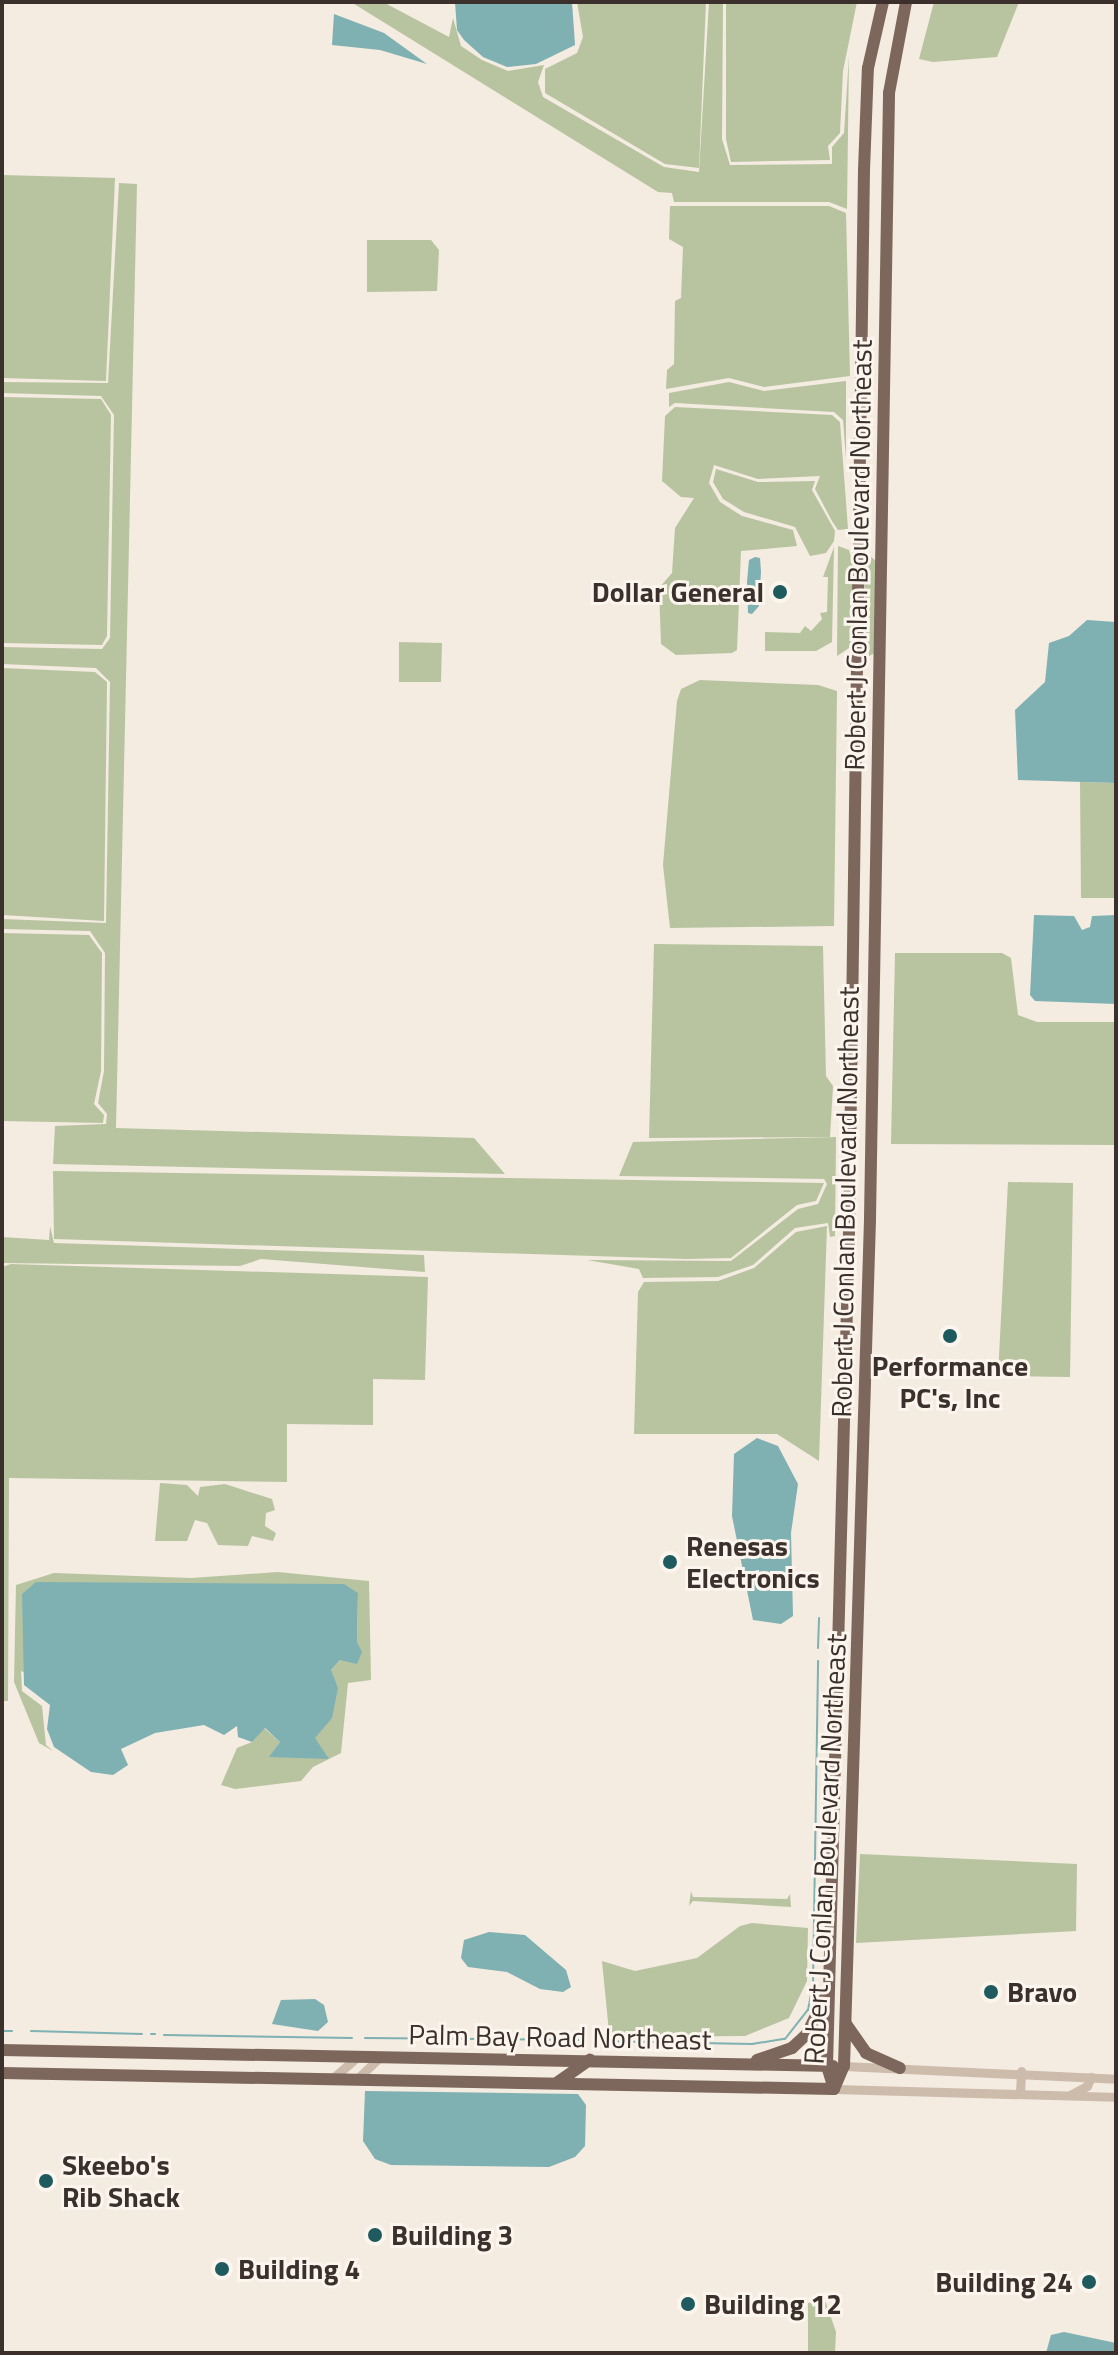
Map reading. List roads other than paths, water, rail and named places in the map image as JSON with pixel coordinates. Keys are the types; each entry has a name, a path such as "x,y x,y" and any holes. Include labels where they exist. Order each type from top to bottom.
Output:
{"main road":[{"name":"Robert J Conlan Boulevard Northeast","path":"834,2089 827,2066 865,400 864,170 868,68 883,2"},
{"name":"Robert J Conlan Boulevard Northeast","path":"834,2089 844,2066 870,1218 889,93 906,2"},
{"path":"835,1784 852,1784"},
{"path":"832,1941 847,1951"},
{"path":"734,2065 770,2058 807,2034 821,2012 831,1975"},
{"path":"845,2023 866,2053 900,2068"},
{"name":"Palm Bay Road Northeast","path":"2,2050 844,2066"},
{"path":"558,2082 590,2060"},
{"name":"Palm Bay Road Northeast","path":"2,2073 834,2089"}],"street":[{"path":"333,2078 358,2056"},
{"path":"358,2078 380,2057"},
{"name":"Palm Bay Road Northeast","path":"844,2066 1021,2071 1116,2079"},
{"path":"1020,2093 1021,2071"},
{"path":"1067,2096 1087,2086 1091,2077"},
{"name":"Palm Bay Road Northeast","path":"834,2089 1116,2097"}],"water":[{"path":"455,2 572,2 575,45 536,64 507,67 483,57 464,40 457,30"},
{"path":"334,14 384,33 427,64 380,50 332,45"},
{"path":"760,558 761,572 759,606 752,614 748,613 747,582 749,560"},
{"path":"1087,620 1116,622 1116,783 1018,780 1015,710 1045,682 1049,643 1069,636"},
{"path":"1034,915 1074,916 1082,930 1090,927 1092,916 1116,915 1116,1004 1035,1001 1030,995"},
{"path":"757,1438 778,1446 798,1484 791,1533 793,1616 781,1624 753,1620 732,1516 734,1454"},
{"path":"36,1582 344,1584 358,1593 357,1642 362,1652 357,1664 340,1660 331,1670 338,1688 332,1718 315,1738 329,1759 269,1757 280,1742 265,1728 252,1742 238,1737 237,1726 224,1735 204,1725 155,1733 121,1749 128,1765 113,1775 91,1772 54,1747 47,1729 50,1705 24,1685 22,1594"},
{"path":"489,1932 525,1935 566,1970 571,1987 563,1992 540,1989 507,1972 468,1967 461,1958 464,1940"},
{"path":"315,1999 324,2005 328,2022 318,2031 272,2024 281,2000"},
{"path":"365,2091 578,2094 586,2105 585,2146 575,2157 549,2167 391,2165 375,2159 363,2141"},
{"path":"1064,2332 1116,2343 1116,2353 1046,2353 1051,2335"}],"waterway":[{"path":"818,1648 819,1618"},
{"path":"598,2041 752,2044 785,2039 808,2010 813,1985 818,1661"},
{"path":"2,2031 12,2031"},
{"path":"31,2031 142,2034"},
{"path":"164,2035 352,2038"},
{"path":"365,2038 585,2040"}],"place":[{"name":"Dollar General","path":"780,592"},
{"name":"Performance PC's, Inc","path":"950,1336"},
{"name":"Renesas Electronics","path":"670,1562"},
{"name":"Bravo","path":"991,1992"},
{"name":"Skeebo's Rib Shack","path":"46,2181"},
{"name":"Building 3","path":"375,2235"},
{"name":"Building 4","path":"222,2269"},
{"name":"Building 24","path":"1089,2282"},
{"name":"Building 12","path":"688,2304"}]}
